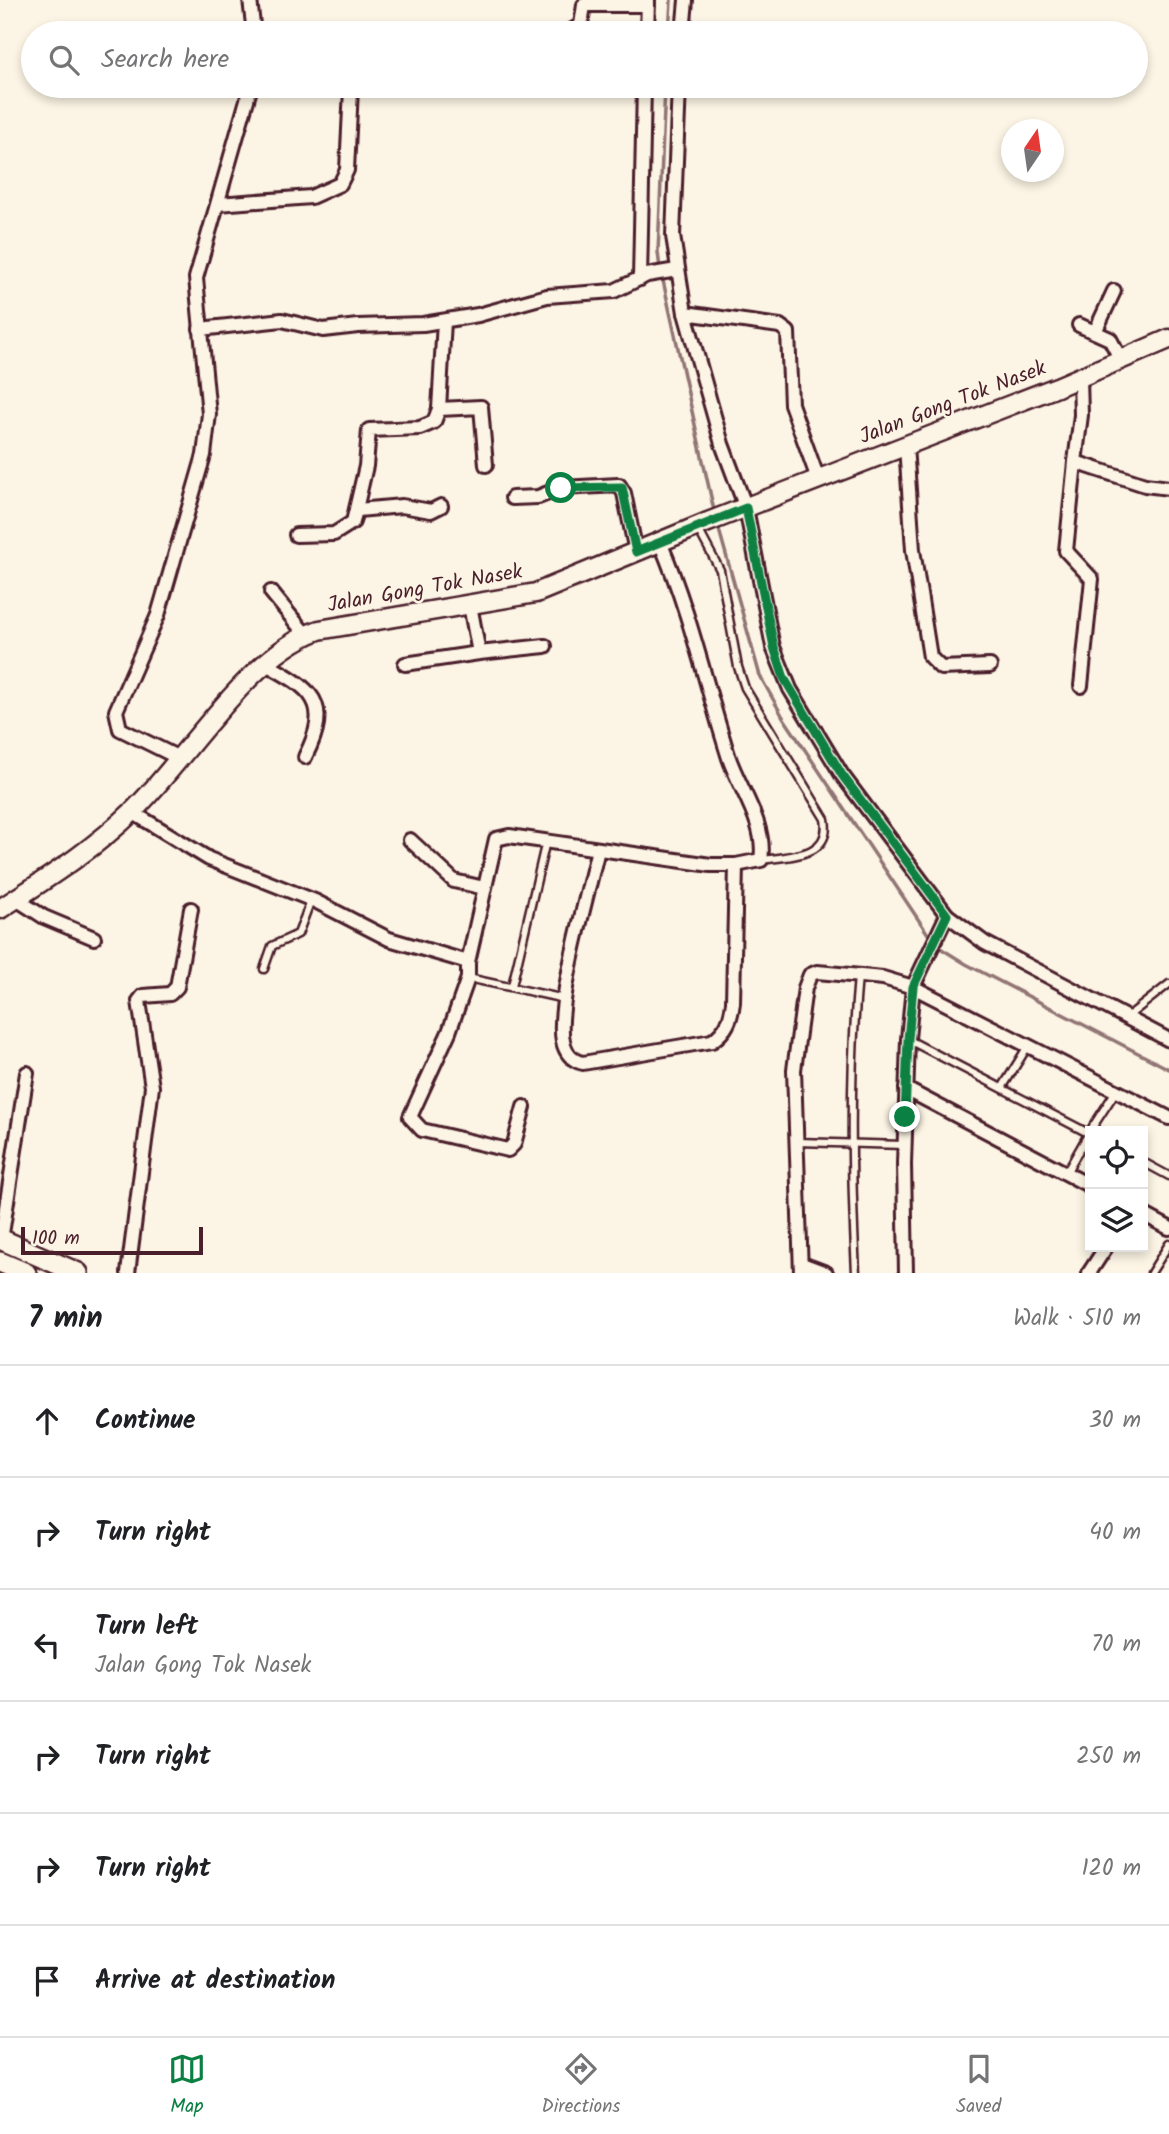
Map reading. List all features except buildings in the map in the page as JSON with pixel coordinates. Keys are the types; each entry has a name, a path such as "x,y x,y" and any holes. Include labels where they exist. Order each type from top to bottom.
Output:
{"main road":[{"name":"Jalan Gong Tok Nasek","path":"0,909 75,860 132,812 264,663 285,645 306,635 536,593 702,524 1080,377 1169,338"},
{"path":"1,1239 78,1273"},
{"path":"0,1262 26,1273"}],"street":[{"path":"250,0 253,21"},
{"path":"684,21 686,0"},
{"path":"582,21 584,2 648,2 647,21"},
{"path":"181,759 120,729 115,717 118,703 158,615 204,455 209,414 196,278 248,98"},
{"path":"218,204 311,197 340,184 347,170 351,98"},
{"path":"643,277 644,98"},
{"path":"679,98 673,236 675,270 722,444 743,509 774,647 784,678 842,775 945,919 985,943 1169,1040"},
{"path":"200,329 282,320 323,330 444,321 547,296 614,291 643,277 675,270"},
{"path":"1095,332 1114,291"},
{"path":"685,313 780,326 788,332 791,404 818,480"},
{"path":"296,535 334,534 349,526 358,510 369,430 429,426 439,409 444,321"},
{"path":"1080,325 1110,339 1121,360"},
{"path":"1080,377 1081,415 1066,551 1092,579 1081,686"},
{"path":"439,409 481,407 486,465"},
{"path":"906,445 913,550 930,657 941,668 990,666"},
{"path":"1075,462 1145,485 1169,488"},
{"path":"512,498 538,496 561,488 620,485 636,552"},
{"path":"358,510 402,506 431,511 440,506"},
{"path":"524,1107 514,1144 508,1150 422,1130 412,1123 411,1112 439,1057 468,978 468,962 496,839 509,836 711,865 736,865 761,859 761,835 730,760 694,634 660,542"},
{"path":"271,592 306,635"},
{"path":"470,605 479,653"},
{"path":"405,664 545,646"},
{"path":"264,663 302,684 317,705 318,729 304,757"},
{"path":"132,812 209,859 311,900 397,942 468,962"},
{"path":"410,840 454,881 484,888"},
{"path":"598,849 565,999 562,1040 565,1049 577,1062 592,1062 712,1041 722,1034 728,1024 733,1002 736,865"},
{"path":"16,899 44,918 94,938"},
{"path":"128,1273 152,1087 139,1001 143,996 170,994 177,987 191,909"},
{"path":"906,1273 904,1145 913,987 945,919"},
{"path":"826,1273 802,1269 795,1142 794,1070 807,980 817,972 858,975 913,987 1169,1118"},
{"path":"1,1239 27,1073"},
{"path":"906,1089 1085,1183"},
{"path":"1148,1217 1169,1228"},
{"path":"1089,1273 1103,1252"}],"lane":[{"path":"702,524 720,570 738,667 745,688 825,818 827,831 823,842 813,851 761,859"},
{"path":"512,986 546,841"},
{"path":"264,969 270,948 298,933 311,900"},
{"path":"856,1273 850,1143 852,1046 858,975"},
{"path":"468,978 565,999"},
{"path":"1126,1018 1169,984"},
{"path":"908,1039 1085,1130"},
{"path":"1002,1088 1028,1045"},
{"path":"1094,1126 1116,1091"},
{"path":"1066,1173 1085,1141"},
{"path":"795,1142 904,1145"},
{"path":"1148,1165 1169,1176"},
{"path":"1151,1273 1169,1244"}],"waterway":[{"path":"670,21 671,0"},
{"path":"660,269 658,252 664,98"},
{"path":"662,276 715,515"},
{"path":"718,526 760,676 783,717 932,940"},
{"path":"937,946 966,964 1169,1069"}],"route":[{"path":"561,488 622,487 636,552 746,508 774,647 784,678 842,775 947,915 913,987 905,1117"}]}
